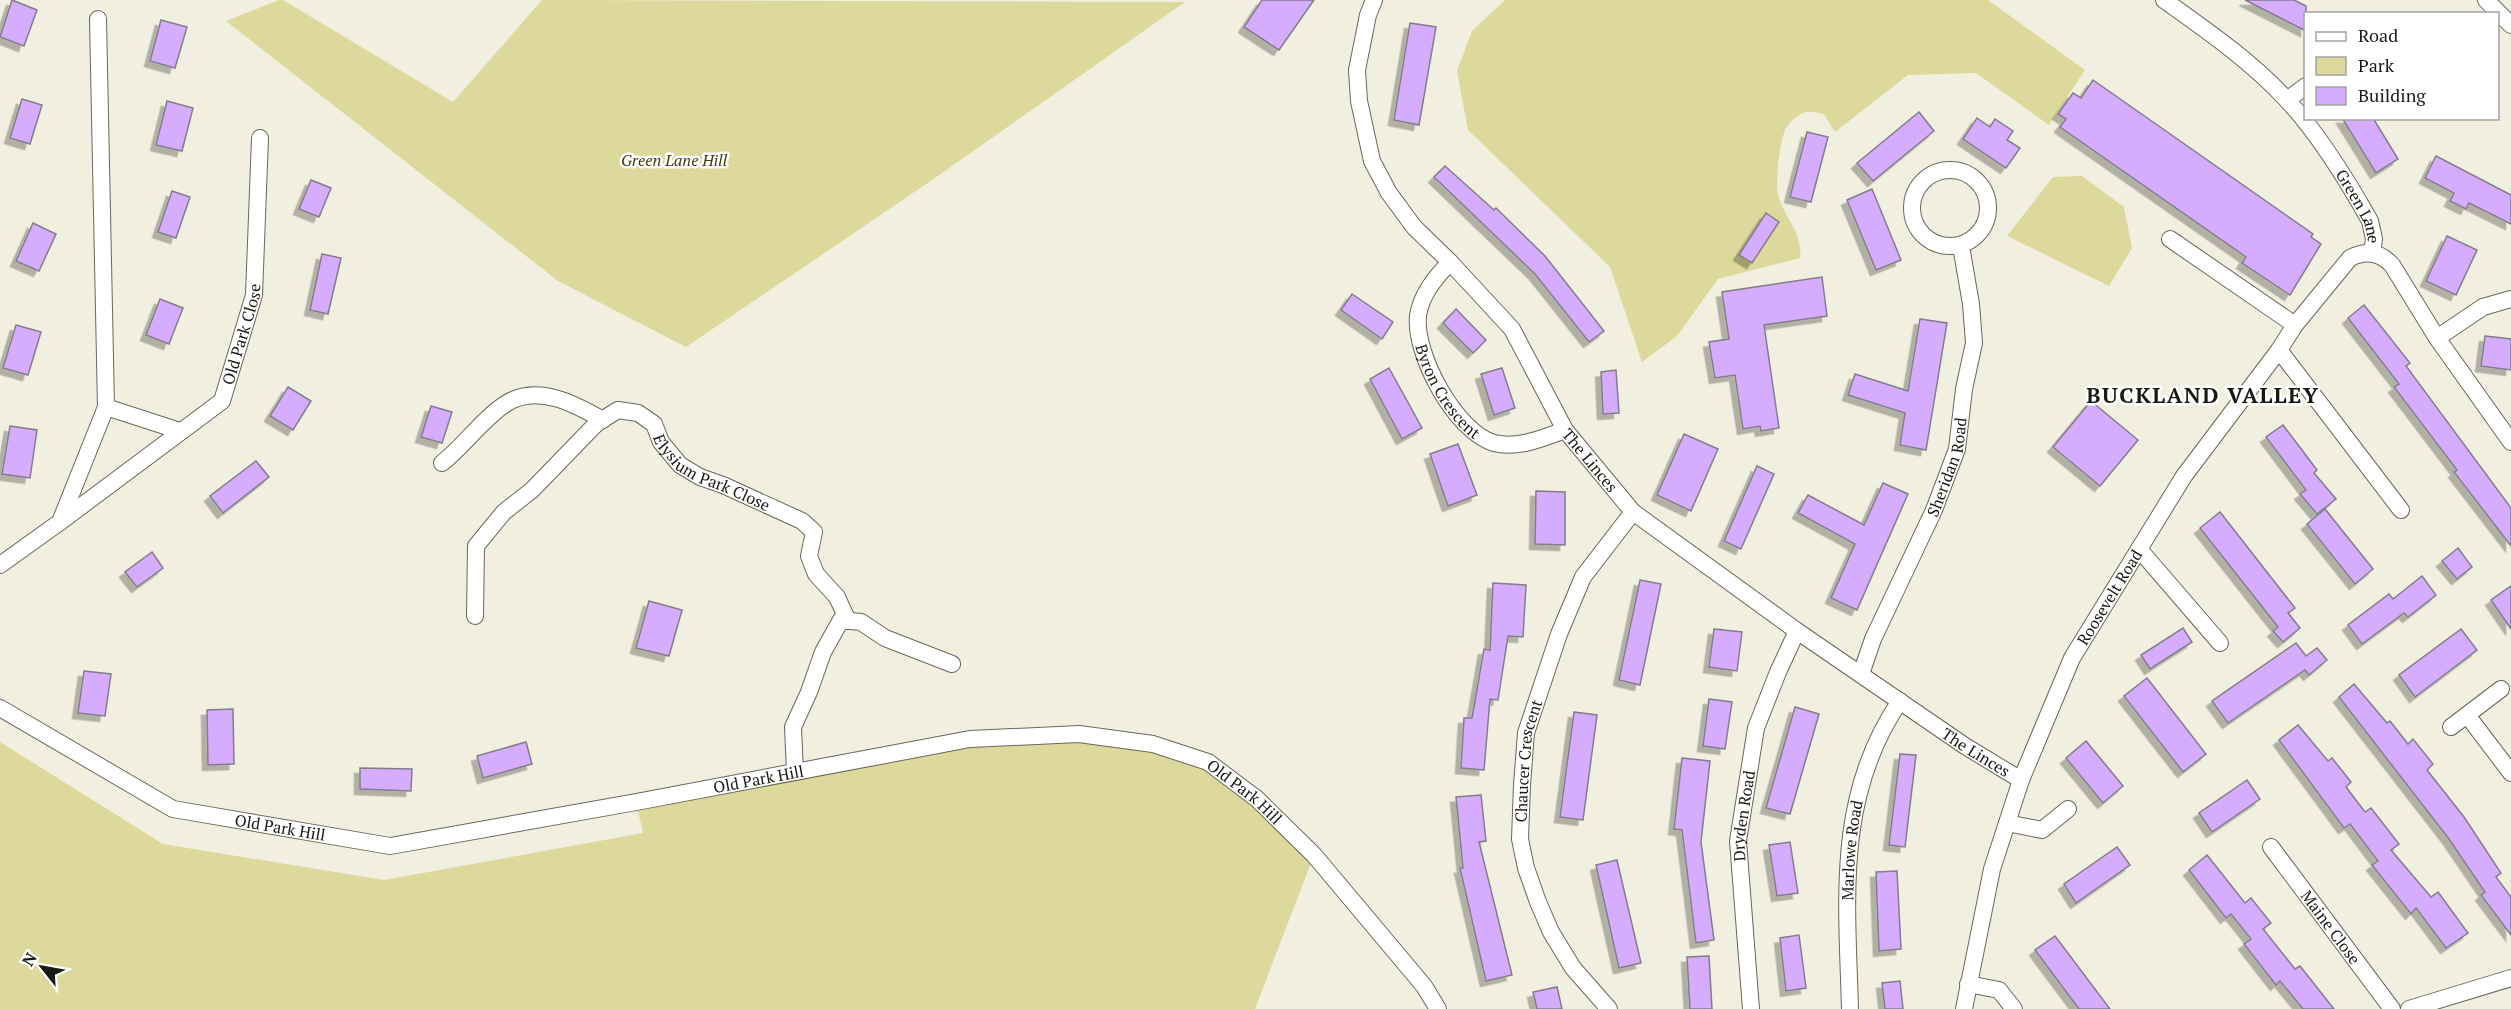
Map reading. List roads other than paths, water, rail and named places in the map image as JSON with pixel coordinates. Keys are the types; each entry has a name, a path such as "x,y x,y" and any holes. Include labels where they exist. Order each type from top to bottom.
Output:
{"street":[{"name":"The Linces","path":"1374,0 1368,15 1357,70 1359,102 1372,160 1389,193 1414,227 1512,329 1565,430 1633,512 1797,631 1965,746 2020,780"},
{"name":"Green Lane","path":"2164,0 2261,75 2304,119"},
{"path":"2486,0 2498,12"},
{"path":"2499,13 2511,25"},
{"path":"60,522 106,407 98,19"},
{"path":"2287,100 2304,87"},
{"name":"Green Lane","path":"2304,120 2370,221 2374,239 2372,253 2386,259 2392,265 2437,338 2511,442"},
{"name":"Old Park Close","path":"0,565 222,401 254,295 260,138"},
{"path":"1951,170 1972,176 1986,193 1989,214 1985,225 1971,241 1960,246 1950,247 1929,241 1915,224 1912,202 1915,192 1930,176 1940,171 1951,170"},
{"path":"2170,239 2295,325"},
{"name":"Sheridan Road","path":"1861,674 1873,639 1934,510 1957,449 1964,389 1974,343 1971,304 1960,246"},
{"name":"Roosevelt Road","path":"1964,1009 1992,869 2020,780 2072,658 2184,476 2295,325 2350,258 2357,254 2372,253"},
{"name":"Byron Crescent","path":"1450,262 1432,280 1418,316 1421,341 1430,370 1444,396 1462,422 1477,436 1496,443 1525,444 1565,430"},
{"path":"2437,338 2483,307 2511,299"},
{"path":"2278,350 2401,510"},
{"path":"442,463 458,451 507,403 528,396 549,396 572,402 603,420"},
{"path":"106,407 180,431"},
{"name":"Elysium Park Close","path":"476,616 476,546 504,512 532,490 603,420 618,410 638,413 654,424 661,442 680,465 700,477 802,521 814,532 809,556 816,574 837,597 848,621"},
{"name":"Chaucer Crescent","path":"1609,1009 1573,968 1551,932 1538,902 1526,868 1520,839 1522,785 1526,733 1559,634 1583,577 1633,512"},
{"path":"2139,549 2220,644"},
{"path":"795,772 793,727 809,692 823,652 841,620 861,622 885,638 952,664"},
{"name":"Dryden Road","path":"1750,1009 1738,841 1756,728 1797,631"},
{"path":"2451,727 2501,689"},
{"name":"Marlowe Road","path":"1850,1009 1847,913 1848,843 1861,778 1883,726 1900,701"},
{"name":"Old Park Hill","path":"0,708 173,809 390,846 970,739 1079,734 1154,744 1208,762 1257,799 1314,855 1424,986 1438,1009"},
{"path":"2467,715 2511,773"},
{"path":"2007,824 2042,830 2068,809"},
{"name":"Maine Close","path":"2271,847 2392,1009"},
{"path":"2409,1009 2511,978"},
{"path":"1968,984 1999,990 2014,1009"}],"district":[{"name":"BUCKLAND VALLEY","path":"2203,395"}],"park label":[{"name":"Green Lane Hill","path":"674,160"}]}
